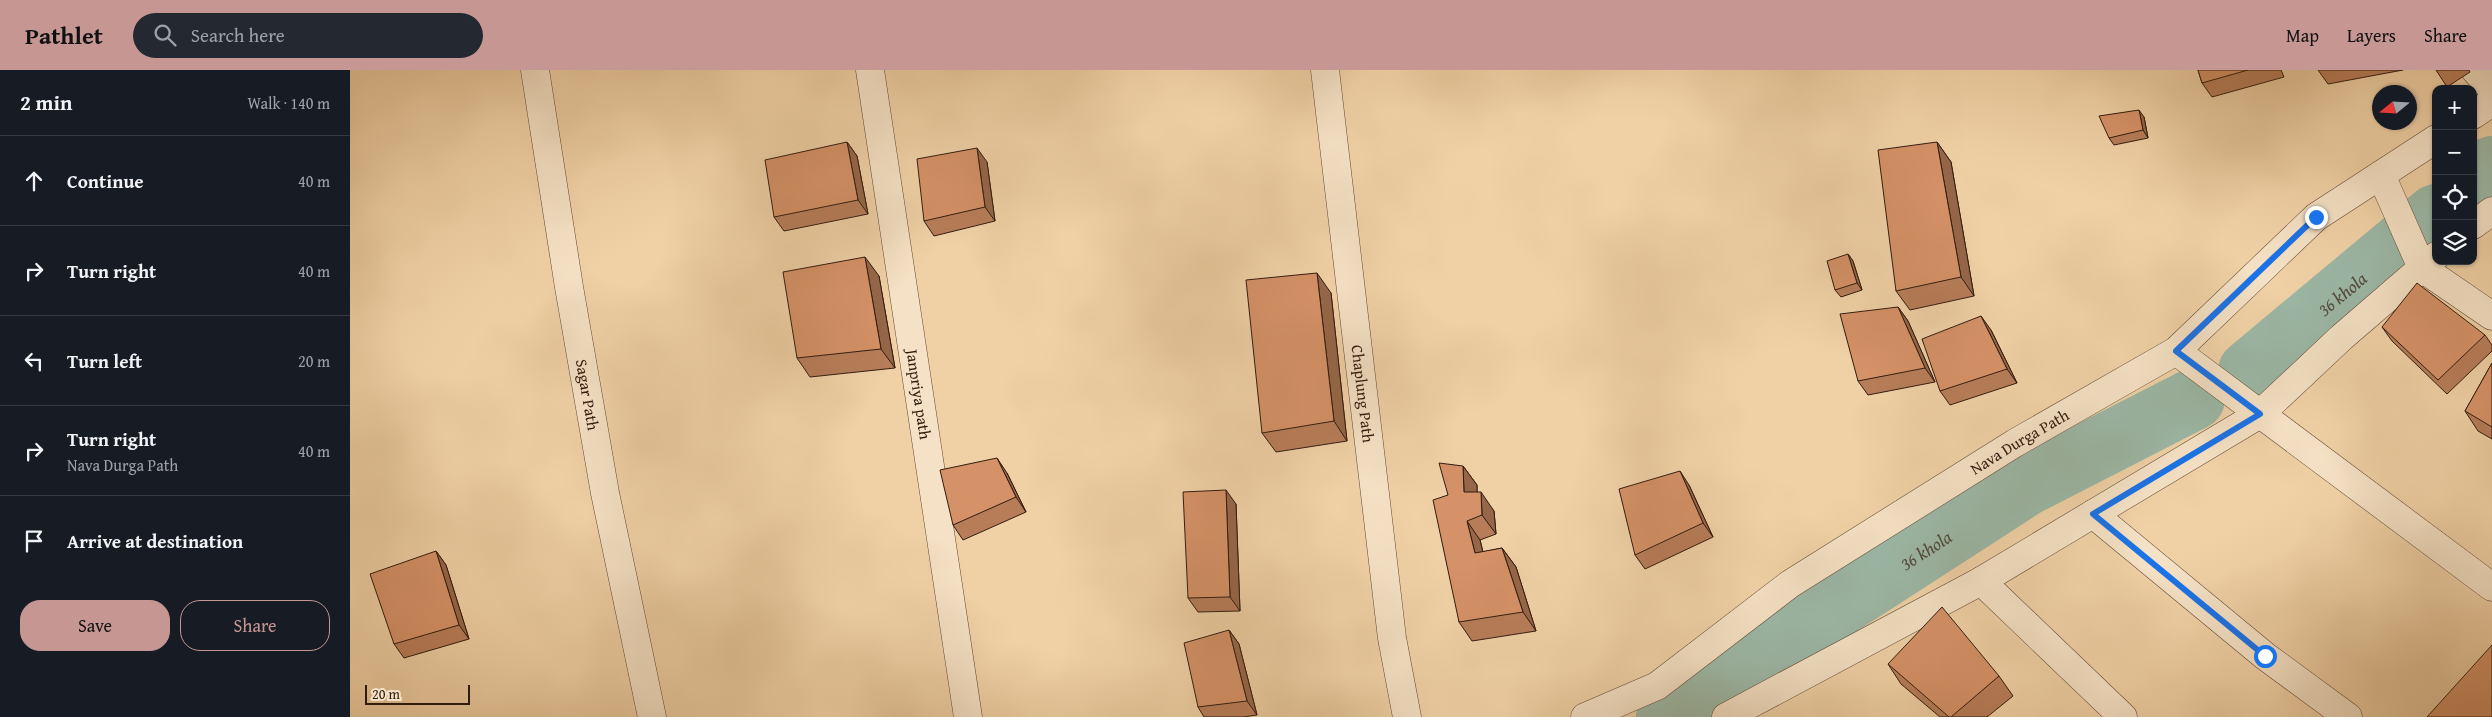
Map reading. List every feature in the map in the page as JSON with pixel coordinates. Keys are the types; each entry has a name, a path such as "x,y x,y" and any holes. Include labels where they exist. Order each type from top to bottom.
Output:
{"street":[{"name":"Sagar Path","path":"535,70 569,287 605,493 652,717"},
{"name":"Janpriya path","path":"870,70 968,717"},
{"name":"Chaplung Path","path":"1325,70 1392,638 1407,717"},
{"path":"2475,70 2492,89"},
{"path":"2477,112 2492,102"},
{"name":"Nava Durga Path","path":"1585,717 1657,686 1790,584 2015,443 2176,351 2316,217 2432,142"},
{"path":"2381,175 2429,262 2492,316"},
{"path":"2477,222 2492,211"},
{"path":"1726,717 1981,581 2260,414 2342,337 2429,262"},
{"path":"2176,351 2492,587"},
{"path":"2093,514 2265,656 2348,717"},
{"path":"1981,581 2123,717"}],"building":[{"path":"2198,70 2248,70 2202,83"},
{"path":"2139,110 2143,130 2109,138 2099,116"},
{"path":"847,142 858,200 774,217 765,160"},
{"path":"1937,142 1961,277 1896,291 1878,150"},
{"path":"977,148 985,207 924,221 917,159"},
{"path":"1848,254 1857,283 1835,290 1827,261"},
{"path":"865,257 881,349 797,358 783,272"},
{"path":"1317,273 1334,421 1262,433 1246,280"},
{"path":"2417,283 2485,335 2438,380 2382,327"},
{"path":"1898,307 1925,368 1858,381 1840,314"},
{"path":"1981,316 2007,369 1940,391 1922,339"},
{"path":"2492,363 2492,427 2465,411"},
{"path":"997,458 1016,497 953,525 940,470"},
{"path":"1439,463 1463,466 1464,492 1481,492 1482,515 1467,521 1475,553 1502,548 1523,612 1459,622 1433,500 1448,495"},
{"path":"1680,471 1703,523 1635,555 1619,489"},
{"path":"1226,490 1230,597 1188,598 1183,492"},
{"path":"436,551 459,625 394,644 370,574"},
{"path":"1942,607 1999,676 1951,717 1888,664"},
{"path":"1229,630 1247,701 1198,707 1184,643"},
{"path":"2492,645 2492,717 2427,717"}],"waterway":[{"name":"36 khola","path":"2477,180 2492,167"},
{"name":"36 khola","path":"2249,371 2432,218"},
{"name":"36 khola","path":"1667,717 2026,485 2194,399"}],"route":[{"path":"2265,656 2093,514 2260,414 2176,351 2316,217"}]}
